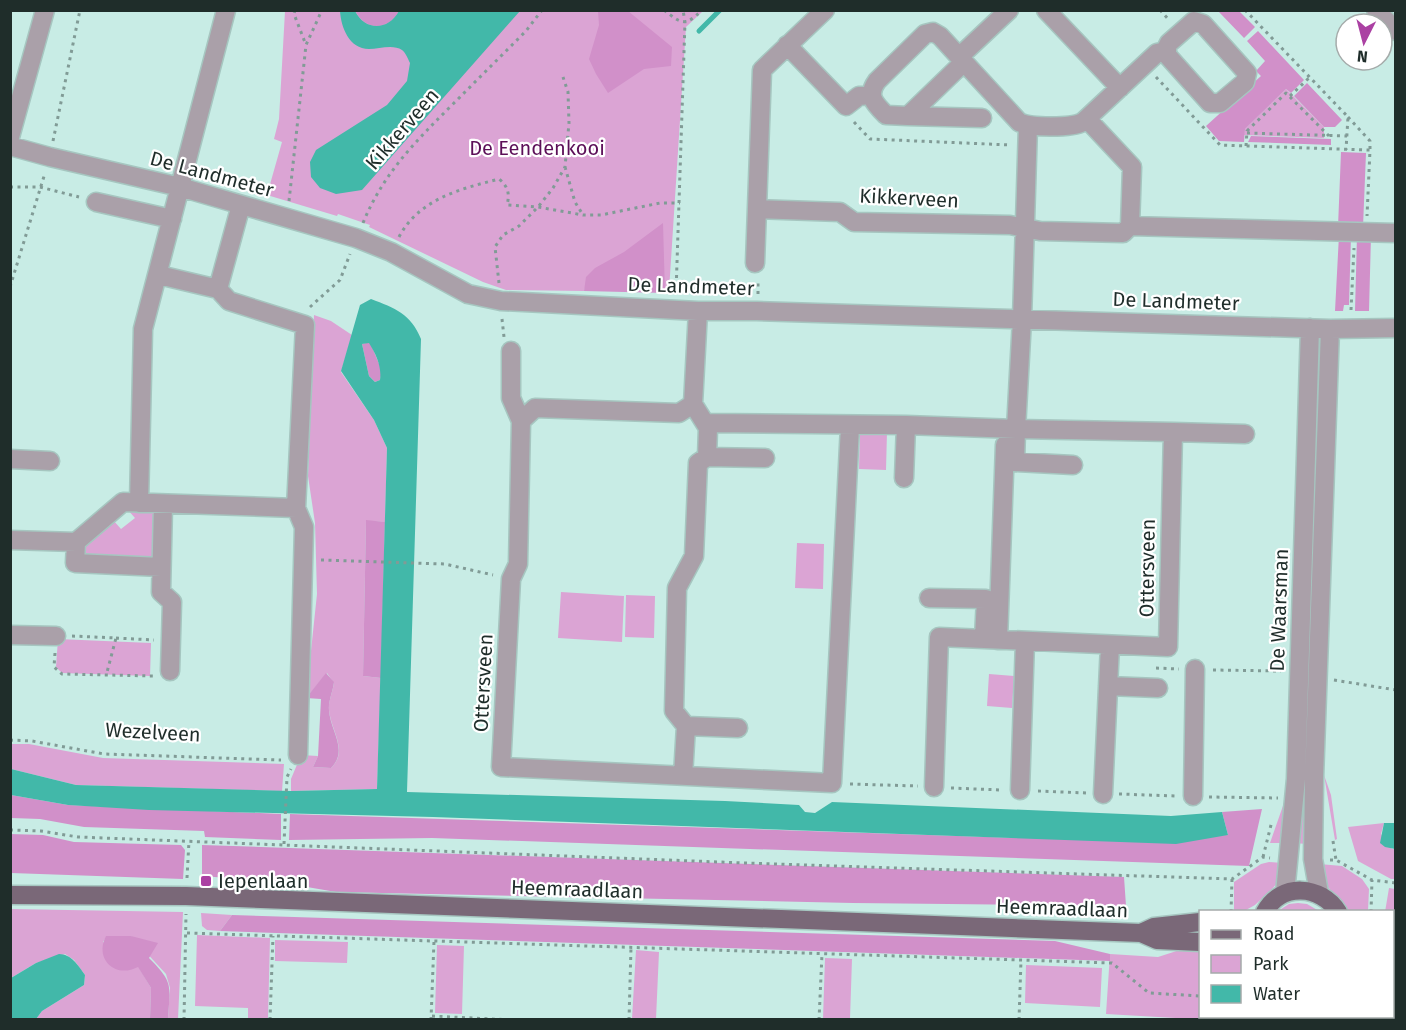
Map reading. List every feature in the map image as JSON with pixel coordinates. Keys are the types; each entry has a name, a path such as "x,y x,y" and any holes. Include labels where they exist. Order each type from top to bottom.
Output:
{"main road":[{"path":"1267,910 1275,899 1296,890 1319,893 1332,903 1337,910"},
{"name":"Heemraadlaan","path":"10,895 186,896 1141,933 1157,940 1199,942"},
{"name":"Heemraadlaan","path":"1141,933 1154,927 1199,922"}],"street":[{"path":"10,137 45,10"},
{"path":"139,503 143,329 159,275 226,10"},
{"path":"755,263 762,70 825,10"},
{"path":"908,116 1009,10"},
{"path":"1046,10 1120,88"},
{"path":"1376,10 1395,32"},
{"path":"1200,22 1246,70 1247,79 1223,102 1210,103 1169,59 1166,51 1169,43 1190,23 1200,22"},
{"path":"982,118 886,115 874,103 873,86 929,32 933,32 940,36 1019,122 1028,125 1073,126 1087,119 1157,53 1166,51"},
{"path":"787,45 846,106 859,96 872,95"},
{"path":"1087,119 1132,167 1130,226"},
{"path":"991,639 1022,319 1028,125"},
{"name":"De Landmeter","path":"10,146 50,158 180,187 357,238 391,252 468,294 501,301 698,311 1310,328 1395,328"},
{"path":"96,202 172,219"},
{"path":"219,288 242,205"},
{"name":"Kikkerveen","path":"757,209 840,212 854,222 1010,225 1040,231 1123,233 1130,226 1395,233"},
{"path":"159,275 219,288 229,302 305,325 296,508 304,527 291,758"},
{"path":"698,311 693,404 708,428 707,457"},
{"name":"De Waarsman","path":"1310,328 1309,672 1314,778 1313,859 1319,893"},
{"name":"De Waarsman","path":"1285,893 1309,672 1330,328"},
{"name":"Ottersveen","path":"511,351 511,398 521,421 518,564 511,579 501,767 832,783"},
{"path":"521,421 535,408 679,413 693,404"},
{"path":"705,423 906,425 1245,434"},
{"path":"904,478 906,425"},
{"path":"832,783 850,426"},
{"path":"1010,429 1015,462 1073,465"},
{"name":"Ottersveen","path":"934,787 939,637 1168,647 1173,432"},
{"path":"683,776 686,726 674,711 676,588 694,556 698,463 707,457 765,458"},
{"path":"10,459 50,461"},
{"path":"10,540 76,542 123,502 296,508"},
{"path":"163,504 161,592 172,602 170,671"},
{"path":"76,542 75,563 162,567"},
{"path":"929,598 986,599 991,639"},
{"path":"10,635 56,636"},
{"path":"1020,790 1025,641"},
{"path":"1103,794 1110,645"},
{"path":"1192,796 1195,669"},
{"path":"1108,686 1158,688"},
{"path":"686,726 738,728"}],"path":[{"path":"10,287 50,158 80,10"},
{"path":"295,10 294,14 306,45"},
{"path":"288,218 306,45 322,10"},
{"name":"Kikkerveen","path":"305,325 312,304 340,280 373,198 392,170 412,145 526,31 542,10"},
{"path":"664,10 677,20 685,22 693,19 702,10"},
{"path":"1245,10 1370,141 1351,328"},
{"path":"676,310 684,12"},
{"path":"1144,65 1220,145 1370,150"},
{"path":"563,77 568,92 569,123 565,167 575,202 583,215"},
{"path":"1290,96 1310,77"},
{"path":"1246,146 1247,131 1286,93 1329,136"},
{"path":"846,106 847,115 870,139 1028,145"},
{"path":"1346,150 1348,117"},
{"path":"1247,133 1347,136"},
{"path":"511,351 504,343 495,247 503,235 519,226 538,207 553,188 565,167"},
{"path":"391,252 404,228 421,209 470,186 499,179 505,183 508,191 507,205 538,207 583,215 601,215 660,203 680,203"},
{"path":"10,187 40,187 96,202"},
{"path":"755,263 759,271 757,311"},
{"path":"302,560 445,564 511,579"},
{"path":"170,671 162,676 106,676 62,674 54,667 56,636 171,640"},
{"path":"106,676 116,638"},
{"path":"1152,668 1309,672 1340,682 1395,690"},
{"name":"Wezelveen","path":"11,740 32,741 104,754 291,758"},
{"path":"284,844 287,777"},
{"path":"832,783 1103,794 1280,798"},
{"path":"10,830 41,831 78,837 1232,879 1231,910"},
{"path":"184,1020 189,841"},
{"path":"1356,870 1372,880 1395,883"},
{"path":"1371,910 1372,880"},
{"path":"187,933 1112,963 1149,993 1199,996"},
{"path":"270,1020 273,936"},
{"path":"434,941 432,1018 512,1020"},
{"path":"629,1020 631,948"},
{"path":"819,1020 822,954"},
{"path":"1019,1020 1021,960"}],"green space":[{"name":"De Eendenkooi","path":"285,11 703,11 686,27 669,291 585,288 584,291 506,290 483,282 369,227 370,225 267,195 282,142 274,139 279,119"},
{"path":"1286,89 1324,127 1324,138 1244,135 1245,129"},
{"path":"314,315 331,321 352,335 341,372 374,420 387,448 385,522 366,521 363,676 381,678 377,789 291,791 291,779 301,755 318,756 313,767 331,768 339,755 329,710 334,683 327,673 306,698 317,594 315,523 308,476"},
{"path":"860,432 887,432 886,470 859,469"},
{"path":"127,509 156,511 155,560 85,558 85,547 113,520 121,529 135,518"},
{"path":"797,543 824,544 823,589 795,588"},
{"path":"561,592 624,596 622,642 558,638"},
{"path":"626,595 655,596 654,638 625,637"},
{"path":"58,639 151,643 150,676 62,673 56,667"},
{"path":"989,674 1014,676 1012,708 987,706"},
{"path":"1306,678 1311,679 1307,844 1294,843"},
{"path":"10,744 29,744 103,758 284,764 282,791 76,785 11,769"},
{"path":"1324,775 1331,795 1337,839 1335,840"},
{"path":"1285,800 1289,800 1284,843 1270,843"},
{"path":"1384,823 1381,834 1392,849 1395,849 1395,879 1358,861 1348,827"},
{"path":"1282,863 1278,882 1255,905 1246,910 1234,910 1234,882 1261,864"},
{"path":"1319,864 1342,866 1362,879 1369,889 1368,910 1348,910 1323,881"},
{"path":"1389,888 1395,889 1395,921 1394,910 1385,910"},
{"path":"1289,904 1307,904 1317,910 1280,910"},
{"path":"10,909 183,912 178,1019 168,1019 170,988 166,974 131,936 107,936 103,942 138,966 151,988 150,1019 36,1019 42,1011 84,985 85,975 74,960 65,954 36,963 11,978"},
{"path":"201,913 232,915 220,931 207,930 202,926"},
{"path":"197,935 270,938 268,1019 248,1019 248,1008 195,1006"},
{"path":"275,940 348,942 347,963 275,961"},
{"path":"437,945 464,946 462,1014 435,1013"},
{"path":"1192,946 1199,947 1199,1018 1258,1019 1193,1019 1106,1014 1110,954 1158,957"},
{"path":"636,950 659,952 656,1019 632,1019"},
{"path":"825,958 852,959 850,1019 823,1019"},
{"path":"1395,961 1395,1019 1335,1020 1335,1018 1394,1018"},
{"path":"1026,965 1102,968 1100,1007 1025,1003"}],"shaded area":[{"path":"355,10 399,11 389,22 377,26 365,22"},
{"path":"598,11 628,11 672,47 671,66 644,69 608,93 589,59 599,25"},
{"path":"1218,11 1239,11 1255,27 1244,38"},
{"path":"1258,31 1304,80 1291,93 1286,89 1245,129 1244,142 1219,141 1206,126 1261,76 1256,71 1265,61 1247,41"},
{"path":"1307,83 1342,120 1335,127 1324,127 1294,96"},
{"path":"1251,136 1331,139 1331,145 1248,142"},
{"path":"1341,152 1366,153 1363,227 1338,227"},
{"path":"663,223 665,293 584,291 586,277 595,268 624,252"},
{"path":"1339,235 1351,236 1349,305 1344,305 1343,311 1335,311"},
{"path":"1357,235 1371,236 1369,311 1355,311"},
{"path":"370,342 382,371 380,380 375,382 369,376 362,344"},
{"path":"366,520 385,522 381,678 363,676"},
{"path":"326,673 334,682 329,710 339,747 336,761 331,768 313,767 318,756 321,699 306,698"},
{"path":"11,795 68,805 281,814 281,840 205,837 204,831 84,827 40,819 11,818"},
{"path":"1262,809 1249,866 432,838 289,840 290,814 1021,838 1228,835 1222,812"},
{"path":"10,834 43,835 74,842 181,845 185,850 183,879 11,873"},
{"path":"202,845 1124,877 1126,906 853,903 336,892 278,882 202,876"},
{"path":"232,915 1055,941 1110,954 1110,961 220,931"},
{"path":"106,936 131,936 158,943 149,958 163,973 169,985 168,1019 150,1019 151,988 138,967 122,970 109,965 103,952"}],"water":[{"path":"340,11 355,11 359,18 370,25 377,26 389,22 399,11 520,11 362,190 336,194 320,188 311,177 310,162 316,150 387,105 407,81 410,63 405,53 398,48 369,49 356,45 344,30"},
{"path":"371,299 395,309 412,323 421,339 407,792 725,801 799,805 805,812 815,813 832,802 1171,816 1222,812 1228,835 1176,844 433,817 149,810 68,805 11,795 11,769 76,785 291,791 377,789 387,448 374,420 341,371 360,305","holes":["369,343 380,370 380,380 375,382 369,376 362,344"]},
{"path":"1384,823 1395,823 1395,849 1385,847 1380,843"},
{"path":"59,954 71,958 77,964 85,975 84,985 42,1011 36,1019 11,1019 11,978 36,963"}],"waterway":[{"path":"699,31 720,10"}],"place":[{"name":"Iepenlaan","path":"206,881"}]}
